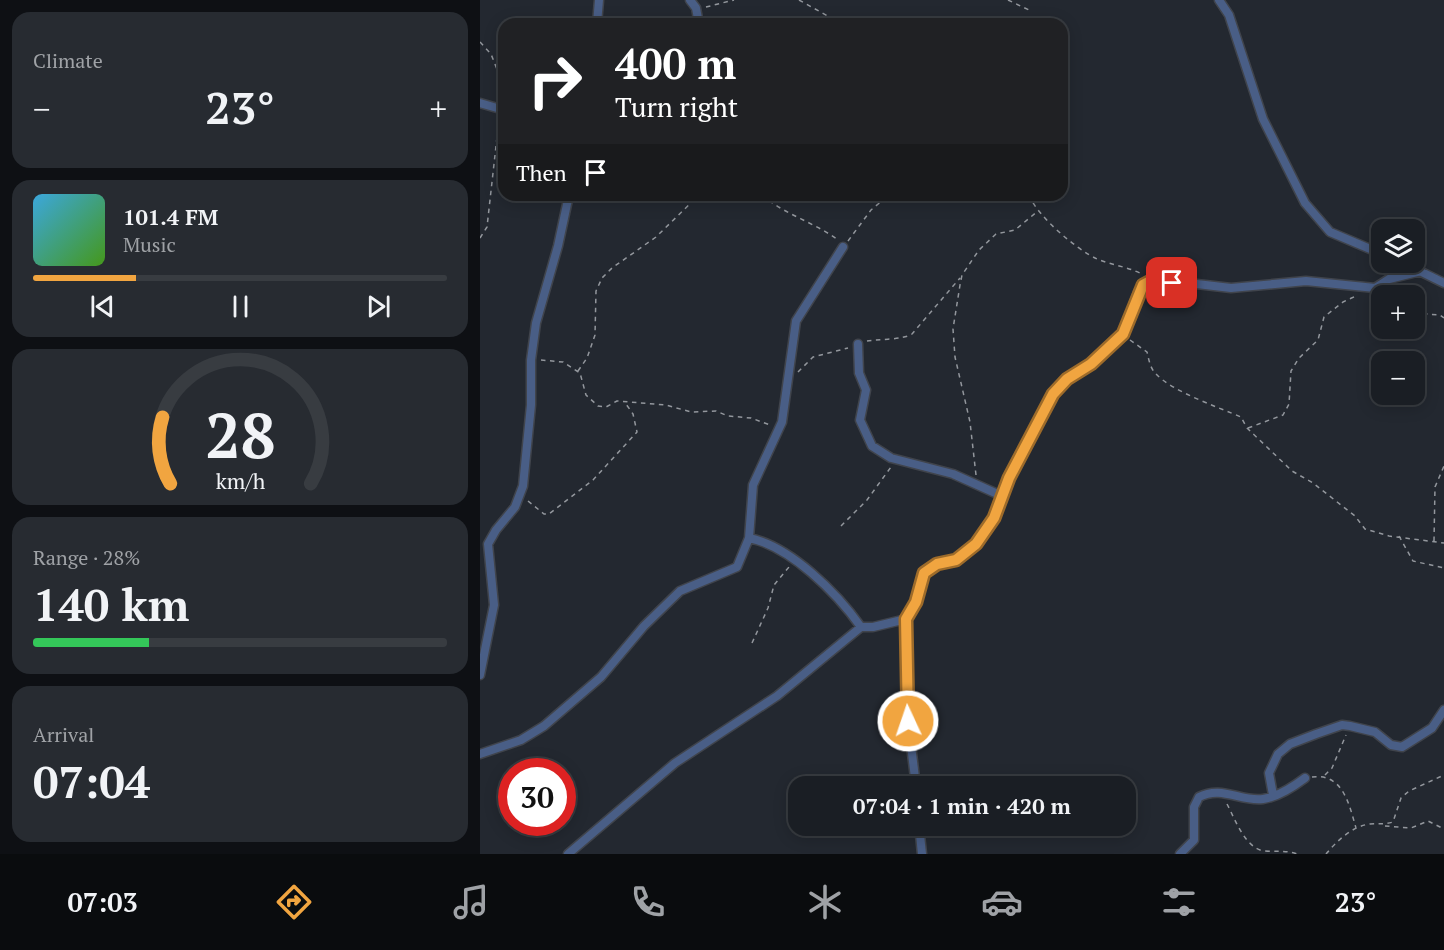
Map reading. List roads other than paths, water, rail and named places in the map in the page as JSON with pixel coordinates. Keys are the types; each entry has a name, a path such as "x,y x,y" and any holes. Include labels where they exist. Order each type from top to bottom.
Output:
{"street":[{"path":"598,18 599,0"},
{"path":"690,0 696,8 698,18"},
{"path":"1219,0 1229,15 1272,140 1305,203 1330,232 1371,249"},
{"path":"480,103 498,109"},
{"path":"480,675 494,605 488,544 515,507 521,494 531,405 531,360 536,323 558,246 568,201"},
{"path":"480,753 521,740 544,726 601,677 644,626 680,591 737,567 750,538 753,485 764,458 779,431 789,384 796,321 843,247"},
{"path":"915,776 908,721 906,619 916,602 924,573 937,564 956,560 976,544 994,518 1002,496 1053,394 1067,379 1091,364 1123,334 1138,292 1143,285 1154,279 1231,288 1306,281 1375,288 1400,275 1410,273"},
{"path":"1425,273 1444,283"},
{"path":"858,344 859,373 866,390 860,420 872,446 898,460 924,465 1002,496"},
{"path":"750,538 765,541 794,560 840,598 861,627"},
{"path":"568,854 675,763 777,696 861,627 873,627 906,619"},
{"path":"1273,795 1269,773 1278,754 1290,744 1342,725 1375,732 1391,745 1402,747 1432,728 1444,710"},
{"path":"1180,854 1194,840 1194,807 1199,797 1220,791 1262,799 1291,789 1305,778"},
{"path":"920,836 922,854"}]}
